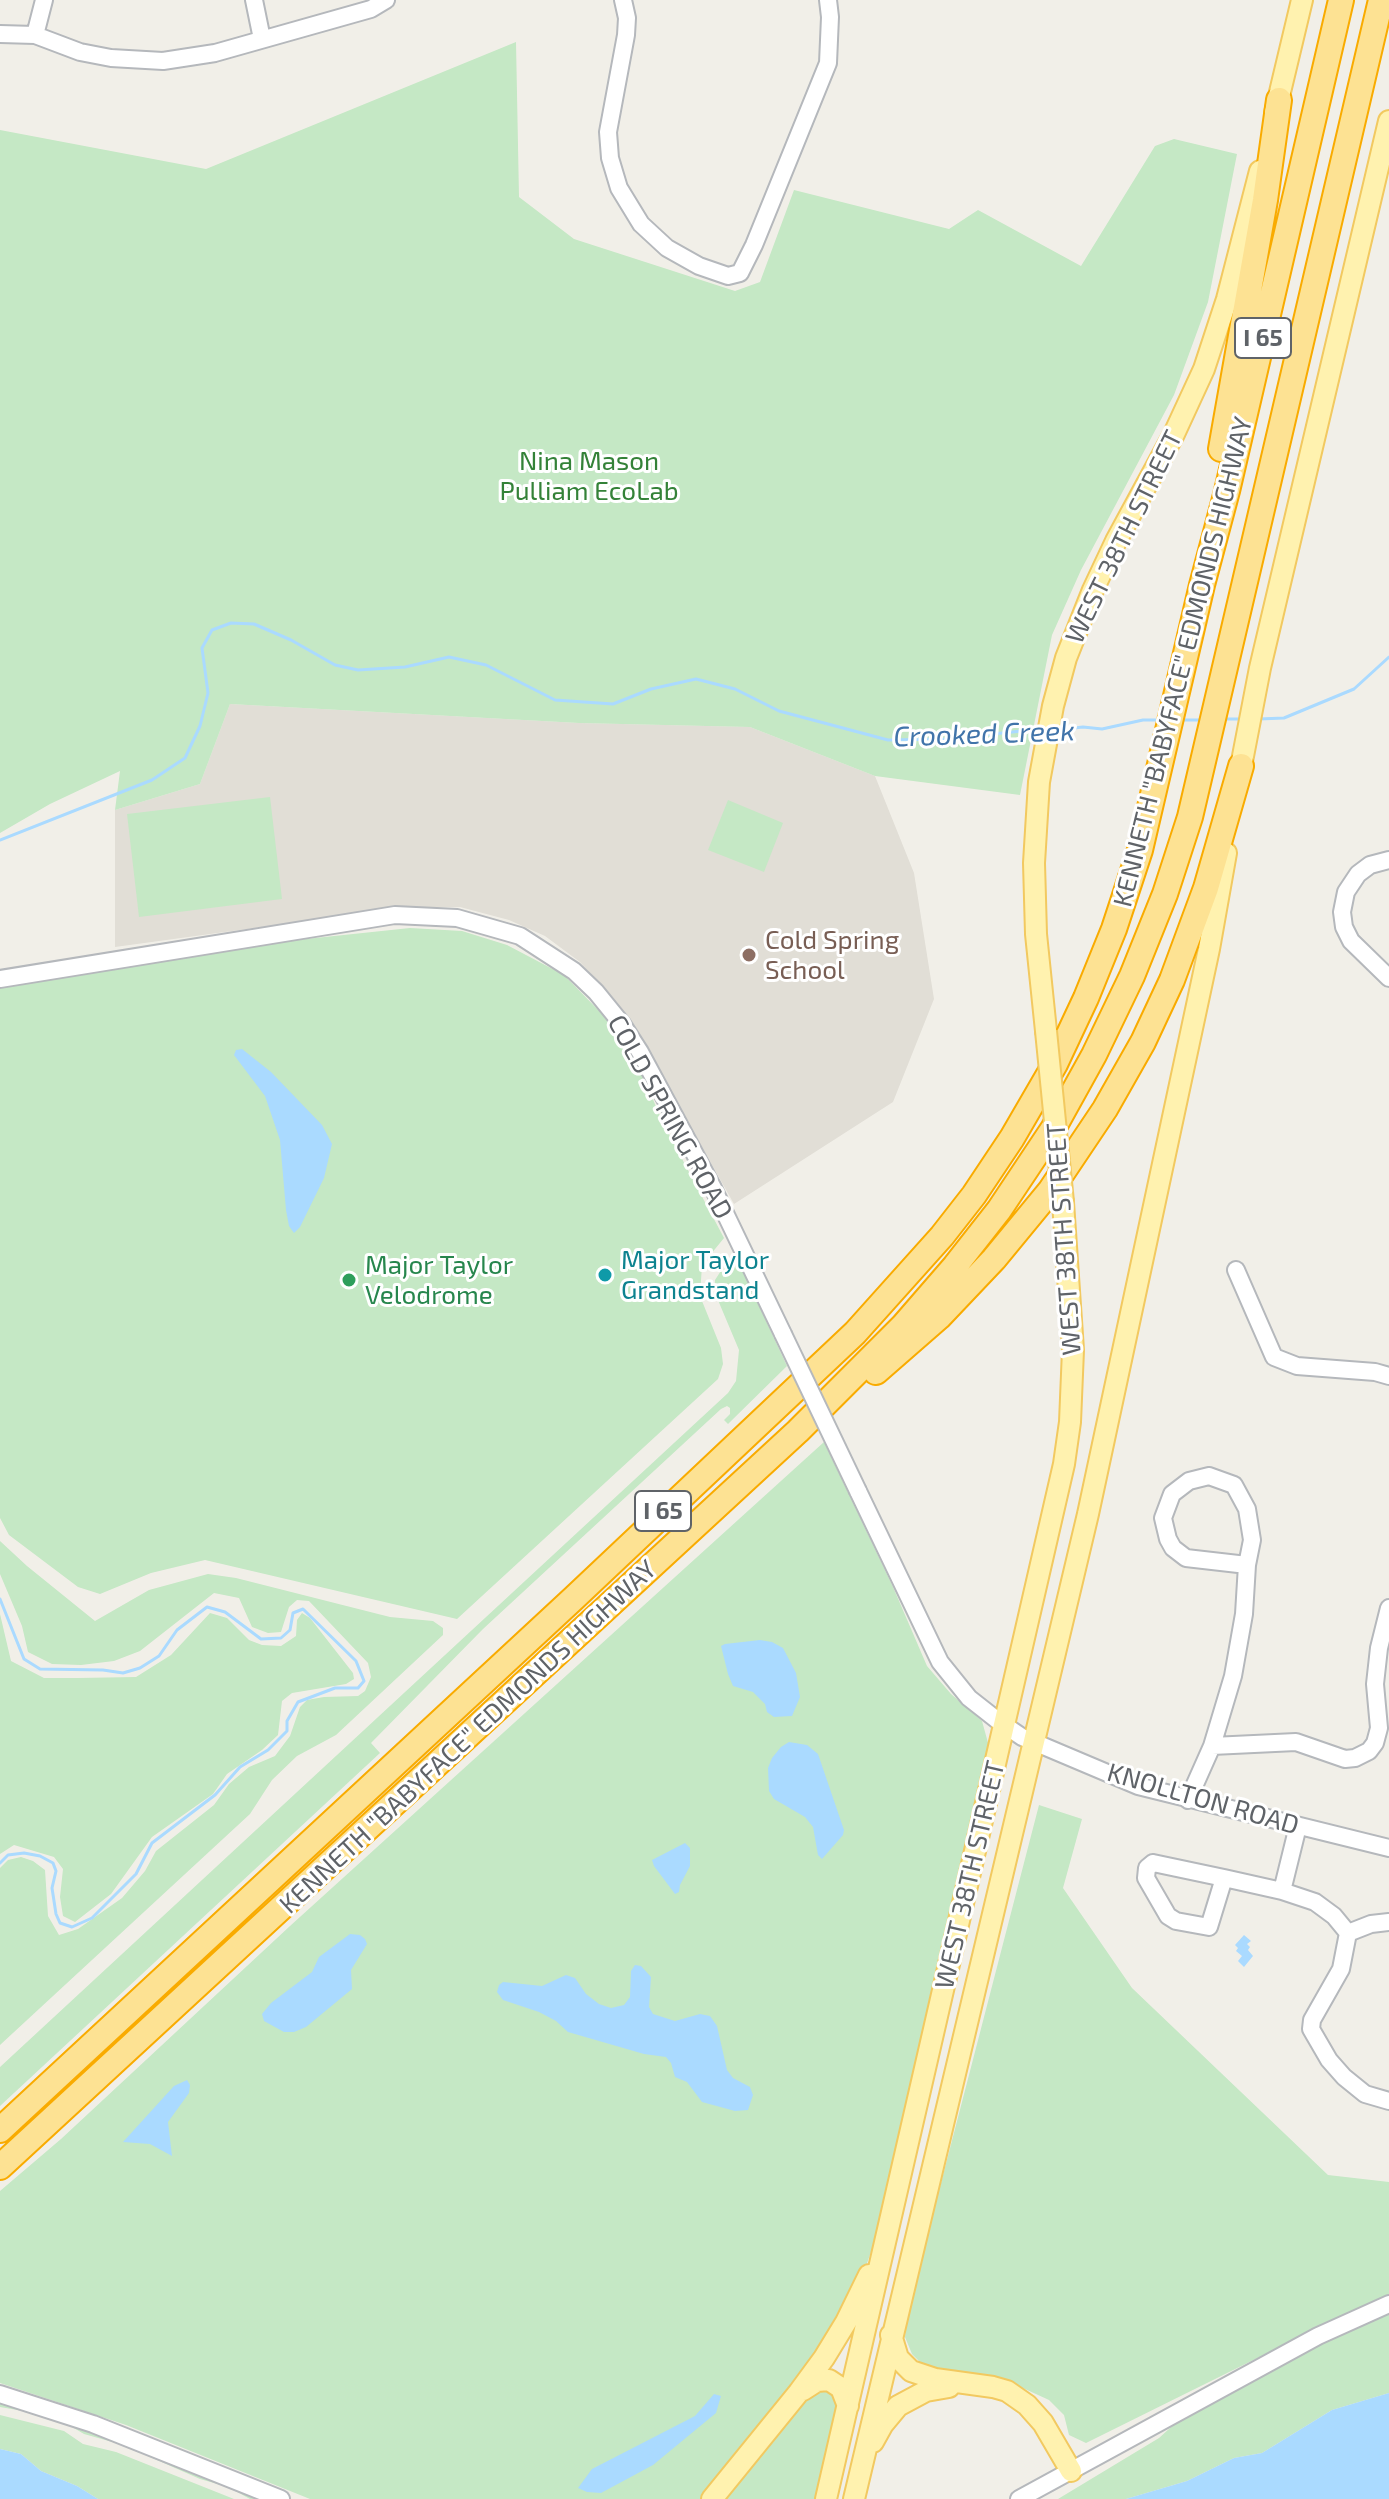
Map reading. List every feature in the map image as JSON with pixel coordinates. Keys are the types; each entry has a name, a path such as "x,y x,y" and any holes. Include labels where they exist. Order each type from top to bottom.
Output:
{"highway":[{"name":"KENNETH \"BABYFACE\" EDMONDS HIGHWAY","path":"0,2130 833,1354 914,1270 990,1171 1026,1114 1065,1042 1114,929 1140,850 1341,0"},
{"name":"KENNETH \"BABYFACE\" EDMONDS HIGHWAY","path":"0,2167 798,1431 885,1344 955,1266 999,1210 1053,1129 1099,1046 1143,951 1177,857 1202,770 1381,0"},
{"path":"1202,585 1217,473 1265,200 1279,100"},
{"path":"798,1431 893,1359 967,1288 1035,1211 1083,1145 1143,1042 1172,980 1206,888 1241,766"}],"main road":[{"name":"WEST 38TH STREET","path":"854,2499 1021,1735 1070,1422 1073,1320 1034,886 1039,782 1047,731 1073,637 1093,590 1186,411 1211,349 1238,260 1302,0"},
{"name":"WEST 38TH STREET","path":"826,2499 893,2204 1021,1735 1141,1272 1209,949 1260,668 1389,121"},
{"path":"712,2499 799,2392 831,2347 859,2297 893,2204"},
{"path":"891,2335 898,2358 911,2371 935,2379 993,2387 1016,2396 1035,2413 1071,2471"},
{"path":"799,2392 817,2381 829,2380 841,2388 848,2406"},
{"path":"862,2464 883,2424 907,2399 934,2388 993,2387"}],"street":[{"path":"35,35 44,0"},
{"path":"254,0 262,39"},
{"path":"0,34 35,35 91,55 148,61 195,57 371,9 386,0"},
{"path":"623,0 627,18 626,35 608,132 610,158 619,188 641,224 667,248 728,276 740,273 770,209 828,63 828,0"},
{"path":"1389,860 1370,865 1358,874 1346,892 1342,912 1348,937 1389,978"},
{"name":"COLD SPRING ROAD","path":"0,979 395,915 457,918 520,936 574,971 596,992 640,1052 713,1188 940,1662 969,1698 1021,1735"},
{"path":"1236,1270 1274,1357 1297,1366 1375,1372 1389,1376"},
{"path":"1188,1800 1212,1746 1238,1656 1251,1550 1251,1524 1234,1485 1219,1478 1204,1477 1189,1481 1176,1490 1169,1498 1163,1518 1164,1529 1173,1548 1188,1559 1247,1565"},
{"path":"1212,1746 1296,1742 1345,1759 1369,1751 1379,1728 1375,1684 1379,1648 1389,1608"},
{"name":"KNOLLTON ROAD","path":"1021,1735 1126,1782 1389,1848"},
{"path":"1282,1891 1298,1826"},
{"path":"1224,1878 1212,1925 1208,1928 1171,1919 1145,1874 1149,1865 1157,1863 1224,1878 1282,1891 1321,1906 1348,1933"},
{"path":"1348,1933 1371,1924 1389,1922"},
{"path":"1348,1933 1341,1969 1312,2020 1311,2029 1329,2060 1344,2077 1365,2094 1389,2101"},
{"path":"1019,2499 1306,2342 1389,2304"},
{"path":"0,2394 93,2424 281,2499"}],"shaded area":[{"name":"Cold Spring School","path":"230,704 579,723 750,727 875,776 914,873 934,999 893,1102 734,1204 629,1017 580,962 545,936 509,920 460,907 408,907 115,947 115,810 200,784"}],"green space":[{"name":"Nina Mason Pulliam EcoLab","path":"516,42 519,197 574,239 735,291 760,282 794,190 949,229 978,210 1081,266 1155,146 1174,139 1237,154 1208,302 1174,395 1081,570 1052,635 1020,795 875,776 750,727 579,723 230,704 200,784 115,810 120,771 50,804 0,833 0,130 206,169"},
{"path":"270,797 282,899 139,917 127,814"},
{"path":"728,800 783,823 764,872 708,850"},
{"name":"Major Taylor Velodrome","path":"410,928 462,931 507,945 564,975 607,1019 643,1076 663,1123 724,1238 702,1265 700,1296 721,1348 723,1364 718,1379 457,1619 205,1560 151,1573 100,1594 78,1587 9,1535 0,1518 0,987 287,941"},
{"path":"738,1261 787,1366 728,1424 724,1420 730,1414 730,1408 721,1409 483,1629 371,1743 380,1753 0,2106 0,2067 728,1393 736,1381 739,1350 715,1293 715,1280 726,1263"},
{"path":"824,1442 927,1666 951,1694 982,1721 990,1750 877,2234 861,2281 843,2319 704,2499 310,2499 126,2425 0,2383 0,2191 61,2139 290,1926"},
{"path":"0,1541 95,1621 149,1590 208,1574 236,1578 390,1617 433,1621 443,1628 443,1635 336,1735 297,1756 272,1780 250,1814 0,2045 0,1868 8,1860 21,1857 45,1870 48,1916 59,1935 78,1929 122,1898 145,1871 156,1851 214,1805 229,1784 249,1767 275,1756 290,1736 300,1707 307,1700 358,1696 365,1691 371,1677 368,1663 309,1601 297,1600 289,1607 281,1632 268,1633 252,1627 239,1598 214,1593 140,1651 114,1661 81,1665 52,1664 28,1652 22,1626 0,1574"},
{"path":"210,1613 227,1618 249,1640 262,1645 281,1646 296,1636 297,1620 302,1613 310,1618 353,1673 354,1679 346,1684 292,1693 282,1701 278,1735 227,1774 213,1794 152,1837 111,1894 75,1922 63,1916 60,1897 63,1869 54,1857 14,1845 0,1854 0,1614 11,1661 44,1678 77,1678 136,1677 171,1655"},
{"path":"1039,1805 1082,1819 1063,1888 1132,1988 1328,2175 1389,2182 1389,2299 1330,2322 1086,2443 1069,2435 1064,2415 1049,2400 1014,2384 926,2368 912,2354 905,2337 907,2314"},
{"path":"1389,2310 1389,2393 1332,2410 1262,2453 1234,2458 1187,2481 1126,2499 1058,2499 1159,2438 1180,2419"},
{"path":"830,2389 839,2402 816,2499 721,2499 811,2390"},
{"path":"0,2402 59,2418 263,2499 250,2499 228,2487 200,2479 123,2445 84,2434 67,2424 35,2413 0,2407"},
{"path":"0,2415 64,2431 83,2444 116,2452 234,2499 98,2499 77,2486 41,2471 21,2454 0,2449"}],"water":[{"path":"242,1049 271,1072 322,1125 332,1144 324,1178 294,1233 289,1226 286,1210 280,1140 265,1096 234,1055 236,1050"},
{"path":"760,1640 783,1648 796,1673 800,1697 792,1716 774,1717 753,1692 733,1686 721,1646"},
{"path":"789,1742 807,1745 818,1754 844,1830 822,1859 818,1855 813,1827 805,1817 774,1799 769,1791 768,1768 772,1758"},
{"path":"685,1843 690,1848 690,1866 679,1892 675,1894 652,1860"},
{"path":"350,1934 360,1935 367,1944 351,1970 352,1989 306,2027 294,2032 284,2032 264,2021 262,2014 271,2003 312,1972 319,1957"},
{"path":"1244,1935 1251,1941 1247,1944 1253,1956 1244,1967 1238,1961 1242,1956 1235,1945"},
{"path":"635,1965 641,1966 651,1977 649,2007 653,2014 675,2021 700,2014 710,2016 717,2026 727,2070 733,2078 750,2087 753,2095 748,2110 735,2111 702,2102 687,2082 675,2077 666,2057 644,2054 568,2032 539,2012 503,2000 497,1992 503,1982 542,1986 566,1975 575,1978 586,1994 599,2004 611,2008 624,2005 630,1997 631,1971"},
{"path":"187,2080 189,2093 168,2122 172,2156 150,2144 123,2142 174,2086"},
{"path":"1389,2393 1389,2499 1126,2499 1187,2481 1234,2458 1262,2453 1332,2410"},
{"path":"714,2394 721,2396 716,2413 653,2465 601,2493 578,2488 592,2469 695,2416"},
{"path":"0,2449 21,2454 41,2471 77,2486 98,2499 0,2499"}],"waterway":[{"name":"Crooked Creek","path":"0,840 152,780 185,758 200,726 208,693 202,648 212,630 231,623 254,624 291,640 335,665 358,670 405,667 449,657 486,665 555,700 613,704 651,689 696,679 735,689 779,711 888,740 945,739 1041,729"},
{"name":"Crooked Creek","path":"1259,719 1284,718 1354,689 1389,657"},
{"name":"Crooked Creek","path":"1223,719 1244,719"},
{"name":"Crooked Creek","path":"1056,730 1083,727 1102,729 1143,720 1160,720"},
{"name":"Crooked Creek","path":"1179,720 1204,720"},
{"name":"Crooked Creek","path":"0,1599 24,1659 40,1669 123,1673 140,1668 159,1656 177,1630 207,1607 225,1612 261,1639 281,1638 290,1630 293,1613 303,1609 356,1661 364,1681 358,1688 335,1688 298,1702 287,1721 287,1731 268,1750 240,1767 215,1795 152,1843 136,1874 92,1918 72,1927 60,1923 52,1888 56,1871 53,1863 24,1853 8,1855 0,1863"}],"place":[{"name":"Cold Spring School","path":"749,955"},
{"name":"Major Taylor Grandstand","path":"605,1275"},
{"name":"Major Taylor Velodrome","path":"349,1280"}]}
